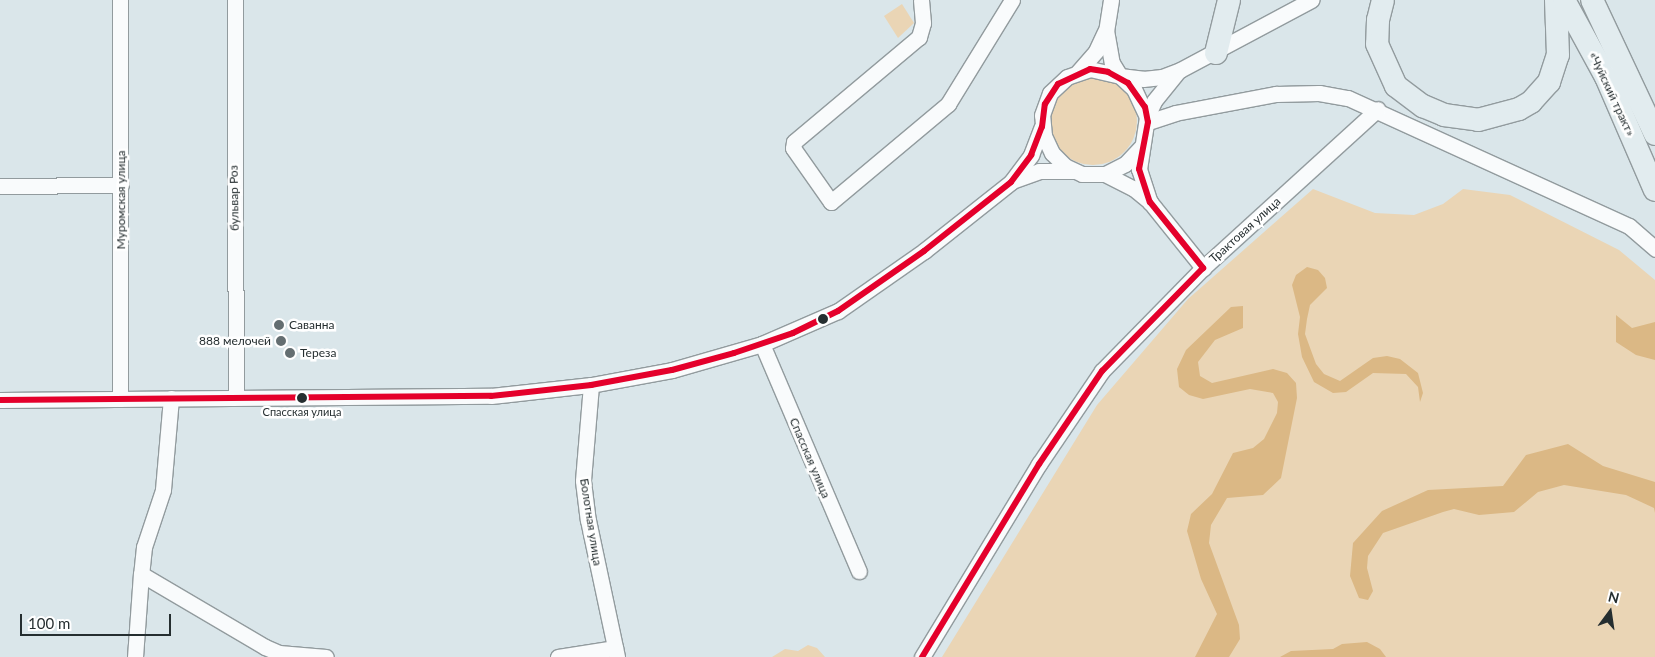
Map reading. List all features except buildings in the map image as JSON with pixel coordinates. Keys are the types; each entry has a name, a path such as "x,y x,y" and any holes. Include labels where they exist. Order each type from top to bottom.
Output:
{"highway":[{"path":"1216,53 1229,0"},
{"path":"1383,0 1377,44 1396,86 1437,112 1478,120 1519,109 1531,102 1549,82 1558,56 1556,0"},
{"name":"«Чуйский тракт»","path":"1564,0 1606,77 1655,190"},
{"name":"«Чуйский тракт»","path":"1592,0 1655,134"}],"street":[{"name":"Муромская улица","path":"120,0 120,399"},
{"name":"бульвар Роз","path":"235,0 236,397"},
{"path":"921,0 923,23 919,37 794,142 793,148 831,202 948,104 1012,0"},
{"path":"1078,72 1096,51 1106,30 1111,0"},
{"path":"0,400 236,397 380,399 491,396 591,385 672,370 762,344 838,311 924,251 1011,182 1031,155 1042,127 1045,104 1050,93 1067,77 1078,72 1100,70 1120,76 1152,79 1180,70 1216,53 1311,0"},
{"path":"1106,30 1110,55 1120,76 1140,96 1148,120"},
{"path":"1150,202 1140,176 1141,146 1148,120 1160,93 1180,70"},
{"path":"1148,120 1219,104 1290,93 1330,95 1378,109 1629,226 1655,249"},
{"name":"Трактовая улица","path":"922,657 1039,464 1102,370 1203,268 1378,109"},
{"path":"1042,127 1052,153 1073,170"},
{"path":"1105,174 1125,164 1141,146"},
{"path":"1011,182 1039,172 1073,170 1105,174 1134,188 1150,202 1203,268"},
{"path":"0,186 121,185"},
{"name":"Спасская улица","path":"762,344 859,571"},
{"name":"Болотная улица","path":"591,385 583,481 616,653"},
{"path":"135,657 144,548 163,490 171,398"},
{"path":"141,574 215,615 253,641 279,655 326,657"},
{"path":"558,657 616,653"}],"shaded area":[{"path":"902,4 914,23 898,38 884,16"},
{"path":"1093,77 1110,80 1118,84 1130,96 1134,104 1137,121 1134,138 1130,146 1118,158 1110,162 1093,165 1076,162 1068,158 1056,146 1052,138 1049,121 1052,104 1056,96 1068,84 1076,80"},
{"path":"1313,189 1375,213 1414,215 1443,204 1463,189 1510,195 1619,250 1655,280 1655,657 942,657 1097,405 1188,299"},
{"path":"1307,267 1318,270 1325,278 1327,288 1310,305 1305,334 1316,364 1324,374 1340,381 1373,358 1387,356 1400,359 1418,373 1423,393 1420,402 1418,387 1406,374 1373,373 1346,392 1333,393 1314,382 1302,357 1298,334 1300,317 1292,285 1296,275"},
{"path":"1243,306 1243,328 1215,340 1198,362 1200,376 1212,383 1273,369 1287,373 1296,383 1297,398 1281,478 1263,495 1227,498 1211,525 1209,543 1239,625 1240,639 1229,657 1195,657 1217,614 1201,579 1187,531 1191,514 1212,494 1233,453 1253,448 1264,439 1277,413 1278,402 1273,393 1250,389 1203,399 1189,395 1179,387 1177,369 1186,350 1231,307"},
{"path":"1616,315 1632,328 1655,322 1655,360 1636,355 1616,342"},
{"path":"1568,444 1603,466 1655,482 1655,513 1654,508 1626,495 1564,485 1538,492 1514,512 1479,515 1454,509 1443,512 1383,533 1368,556 1367,568 1373,591 1368,600 1359,598 1350,576 1353,543 1382,511 1428,490 1503,486 1526,455"},
{"path":"1367,642 1380,649 1386,657 1280,657 1291,651 1333,649 1342,644"},
{"path":"808,645 817,648 825,657 772,657 785,649 798,651"}],"transit line":[{"path":"0,400 491,396 591,385 672,370 734,353 793,333 838,311 924,251 1011,182 1031,155 1042,127 1045,104 1058,84 1090,69 1108,72 1128,83 1145,107 1148,122 1139,169 1150,202 1203,268 1102,371 1039,464 922,657"}],"place":[{"name":"Саванна","path":"279,325"},
{"name":"888 мелочей","path":"281,341"},
{"name":"Тереза","path":"290,353"},
{"name":"Спасская улица","path":"302,398"}]}
